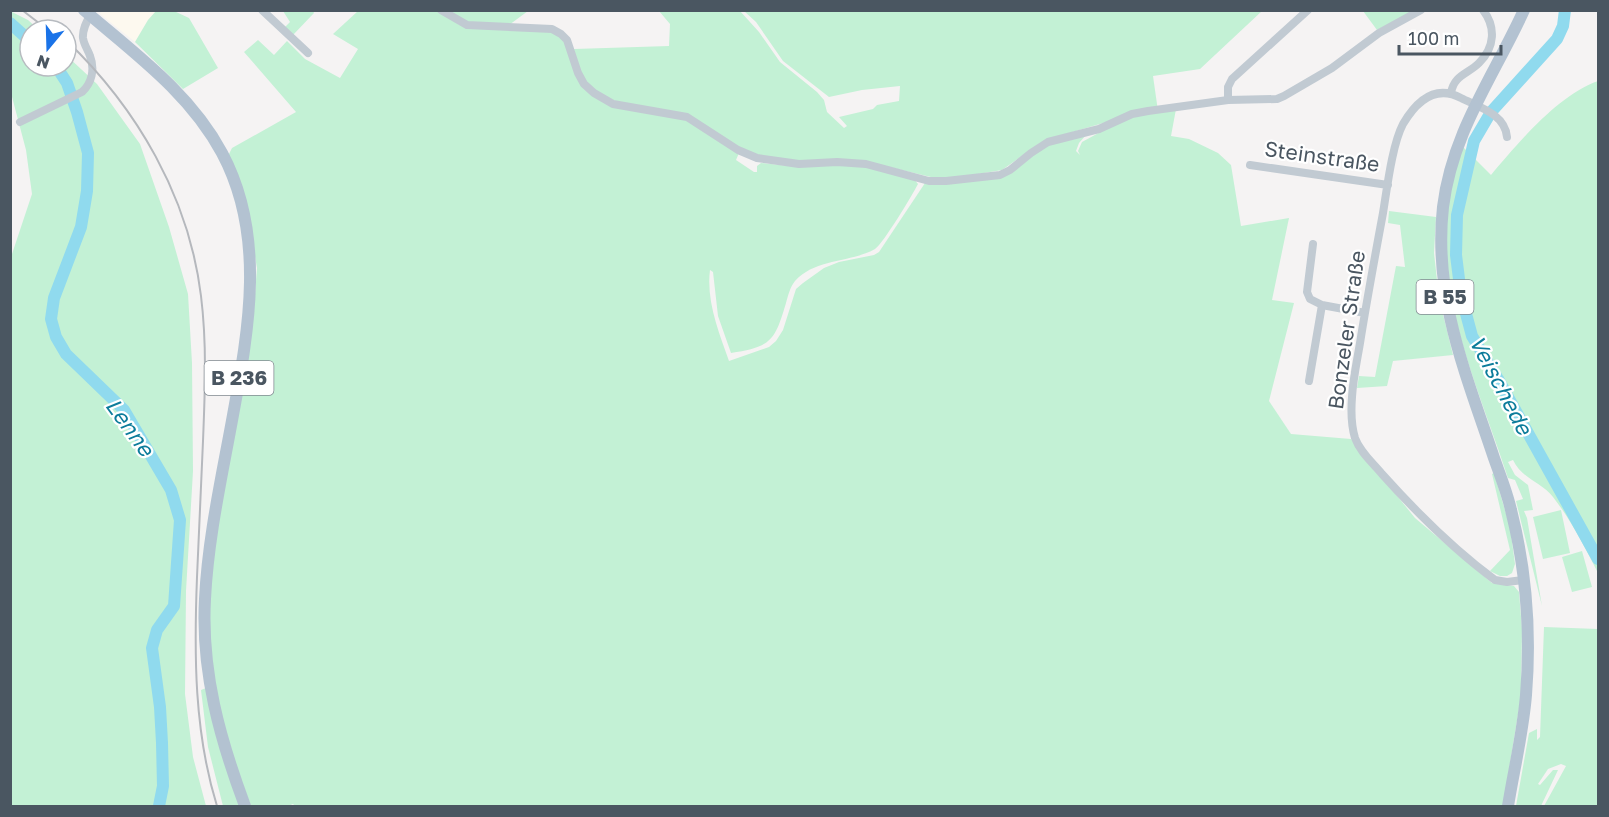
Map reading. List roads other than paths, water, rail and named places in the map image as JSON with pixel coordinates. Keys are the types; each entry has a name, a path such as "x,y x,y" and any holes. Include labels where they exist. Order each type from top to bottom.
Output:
{"main road":[{"name":"B 55","path":"1508,807 1526,695 1527,615 1523,580 1510,507 1453,334 1442,270 1442,237 1446,191 1459,142 1474,105 1524,10"},
{"name":"B 236","path":"88,12 178,92 212,135 231,172 245,217 250,261 250,293 245,344 207,570 204,621 209,681 222,738 245,807"}],"street":[{"path":"262,10 308,53"},
{"path":"441,10 467,25 552,29 567,40 580,78 594,93 605,100 619,105 687,117 738,150 757,158 799,164 837,162 866,164 936,181 993,176 1010,170 1048,142 1099,129 1132,114 1228,100 1277,99 1332,68 1379,33 1421,10"},
{"path":"1228,100 1228,87 1232,79 1308,10"},
{"path":"1483,10 1492,26 1492,42 1480,62 1452,84 1451,93 1490,113 1504,125 1507,137"},
{"path":"20,122 82,92 89,85 92,60 83,32 88,12"},
{"name":"Bonzeler Straße","path":"1451,93 1437,92 1427,97 1402,126 1398,137 1365,313 1351,413 1356,440 1364,453 1418,515 1495,580 1507,582 1523,580"},
{"name":"Steinstraße","path":"1250,165 1388,185"},
{"path":"1313,244 1307,292 1310,299 1322,305 1365,313"},
{"path":"1309,381 1322,305"}],"waterway":[{"name":"Veischede","path":"1565,10 1563,26 1557,39 1491,112 1474,141 1457,215 1456,255 1461,295 1472,336 1598,559"},
{"name":"Lenne","path":"10,23 18,30"},
{"name":"Lenne","path":"64,78 77,112 88,153 87,191 81,227 54,298 51,319 56,337 66,354 124,410 171,490 180,520 174,606 157,630 152,648 162,743 163,786 159,806"}],"railway":[{"path":"22,10 32,18"},
{"path":"78,52 115,95 156,156 172,189 195,259 203,314 205,368 196,606 197,693 204,750 217,806"}]}
